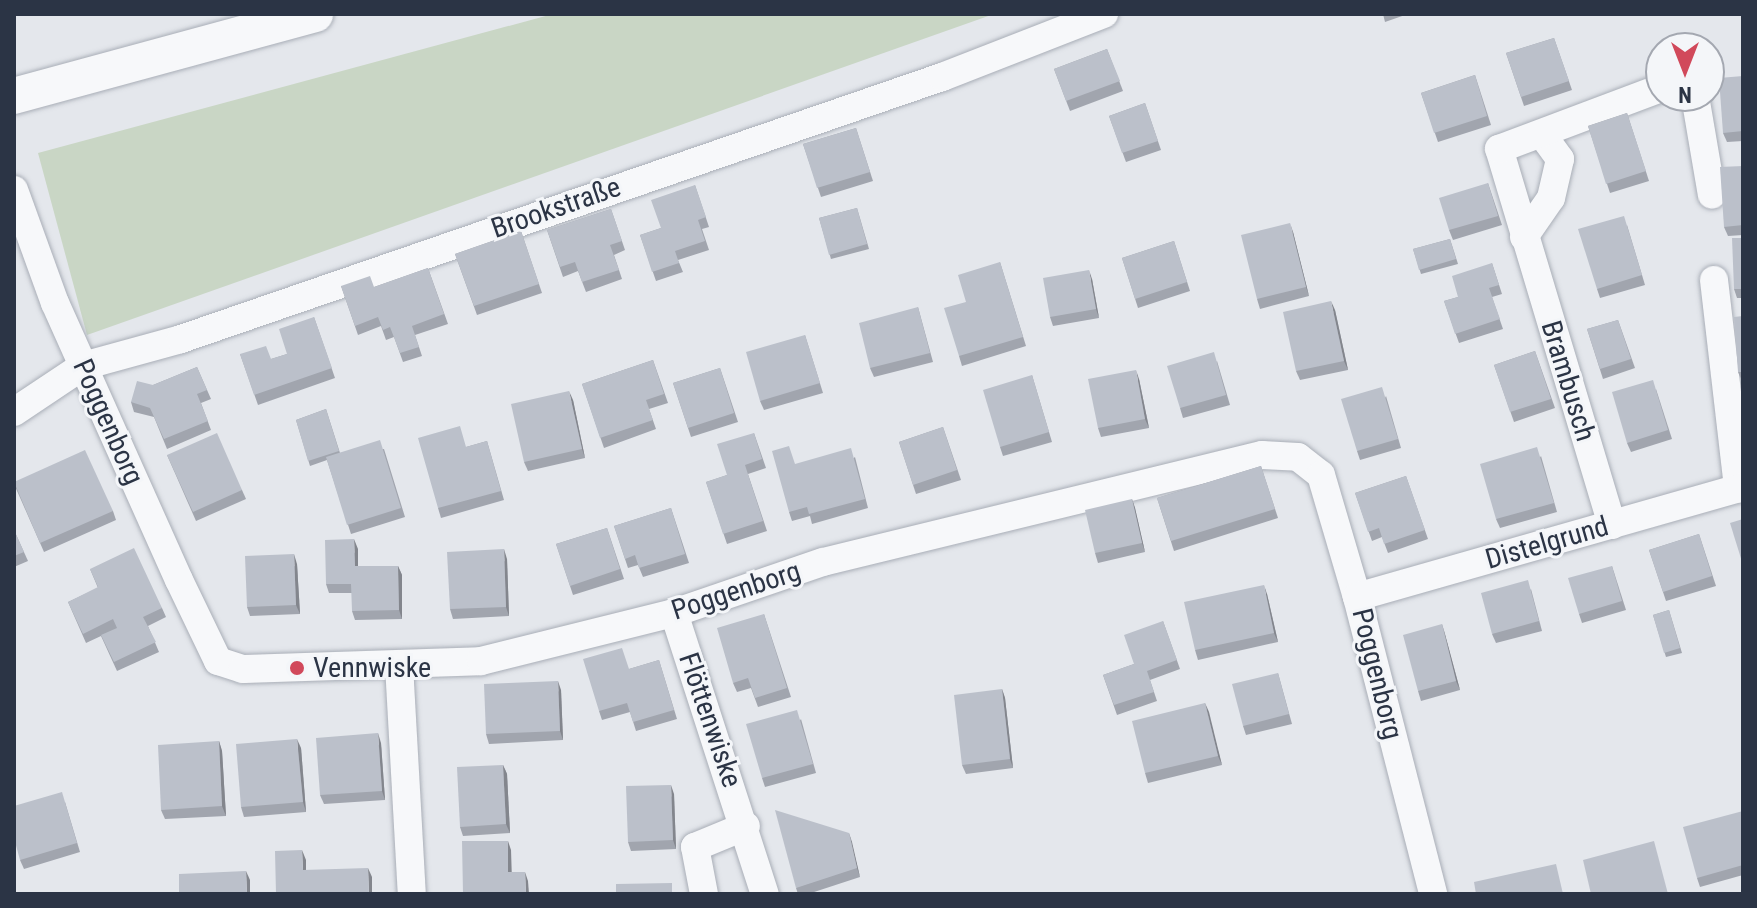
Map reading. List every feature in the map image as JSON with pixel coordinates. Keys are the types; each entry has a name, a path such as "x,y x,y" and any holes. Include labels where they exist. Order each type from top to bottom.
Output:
{"street":[{"path":"14,96 315,14"},
{"name":"Brookstraße","path":"14,412 83,366 181,339 928,82 1104,14"},
{"name":"Brambusch","path":"1612,525 1499,149 1645,94"},
{"path":"1698,112 1712,195"},
{"path":"1524,237 1551,198 1560,159 1542,134"},
{"name":"Poggenborg","path":"14,190 55,303 218,661 243,669 481,661 674,613 823,562 1262,455 1298,457 1321,475 1357,597 1433,894"},
{"name":"Distelgrund","path":"1357,597 1740,488 1714,280"},
{"name":"Flöttenwiske","path":"674,613 746,826 765,894"},
{"path":"399,665 412,894"},
{"path":"704,894 695,847 746,826"}],"green space":[{"path":"553,14 994,14 87,335 38,153"}],"building":[{"path":"1554,38 1569,81 1521,97 1506,53"},
{"path":"1107,49 1120,81 1066,101 1054,69"},
{"path":"1475,75 1487,116 1434,133 1421,93"},
{"path":"1743,76 1743,131 1723,133 1725,78"},
{"path":"1145,103 1158,141 1122,153 1109,116"},
{"path":"1627,113 1646,171 1606,184 1588,126"},
{"path":"856,128 870,172 817,188 803,144"},
{"path":"1743,166 1743,225 1724,227 1720,167"},
{"path":"1488,183 1498,216 1449,230 1439,198"},
{"path":"695,185 706,217 698,220 705,241 675,251 679,263 652,272 640,235 661,228 651,200"},
{"path":"857,208 867,244 829,255 819,218"},
{"path":"611,209 622,241 610,245 619,270 582,282 575,262 560,267 547,230"},
{"path":"1624,216 1642,275 1597,289 1578,229"},
{"path":"1290,223 1306,287 1257,299 1241,235"},
{"path":"521,231 539,284 474,306 455,254"},
{"path":"1732,238 1743,238 1743,289 1734,289"},
{"path":"1450,239 1456,259 1419,270 1413,249"},
{"path":"1174,241 1187,282 1135,299 1122,258"},
{"path":"1000,262 1023,337 959,356 944,308 966,302 958,275"},
{"path":"1492,263 1499,285 1489,288 1500,319 1455,334 1444,301 1458,297 1452,276"},
{"path":"428,268 444,314 412,326 419,347 400,353 390,327 383,330 378,317 355,326 341,286 370,276 374,287"},
{"path":"1089,270 1096,309 1050,317 1043,278"},
{"path":"1331,301 1344,361 1296,371 1283,312"},
{"path":"918,307 930,353 870,368 859,323"},
{"path":"1743,316 1743,372 1738,372 1734,317"},
{"path":"314,317 332,368 254,395 240,354 266,346 271,359 287,354 279,329"},
{"path":"1618,320 1631,359 1600,369 1587,329"},
{"path":"805,335 820,383 760,401 746,352"},
{"path":"1535,351 1551,399 1510,412 1494,365"},
{"path":"1214,352 1226,395 1180,408 1167,366"},
{"path":"653,360 664,394 646,400 653,420 600,438 582,384"},
{"path":"197,367 207,390 197,394 208,421 164,439 150,408 131,402 137,381 153,385"},
{"path":"720,368 734,413 688,428 673,383"},
{"path":"1136,370 1145,419 1098,428 1088,379"},
{"path":"1032,375 1049,432 1000,447 983,390"},
{"path":"1653,380 1668,430 1627,443 1612,392"},
{"path":"1382,387 1398,439 1357,451 1341,399"},
{"path":"569,391 582,449 524,462 511,404"},
{"path":"326,409 339,451 308,461 296,420"},
{"path":"460,426 466,447 487,441 501,491 438,508 418,438"},
{"path":"943,427 957,470 913,485 899,442"},
{"path":"217,433 242,490 193,512 167,455"},
{"path":"754,433 762,459 745,465 763,521 723,534 706,482 727,475 717,444"},
{"path":"380,440 401,508 347,525 326,457"},
{"path":"789,446 795,464 851,448 865,499 809,514 807,507 789,512 772,451"},
{"path":"1537,447 1554,503 1496,519 1480,464"},
{"path":"85,450 113,511 40,543 14,482"},
{"path":"1261,466 1275,509 1171,541 1157,498"},
{"path":"1406,476 1425,530 1384,544 1379,528 1368,532 1355,493"},
{"path":"1132,499 1142,543 1095,553 1085,510"},
{"path":"671,508 685,554 639,568 635,555 625,559 614,526"},
{"path":"1743,519 1743,565 1730,523"},
{"path":"607,528 620,569 570,586 556,544"},
{"path":"14,530 24,552 14,556"},
{"path":"1699,534 1712,576 1663,592 1649,550"},
{"path":"354,539 355,566 398,566 399,610 352,611 351,584 326,584 325,540"},
{"path":"134,548 162,608 143,617 156,642 114,662 101,635 117,628 113,619 83,634 68,602 98,587 90,569"},
{"path":"504,549 506,607 450,609 447,552"},
{"path":"294,554 296,605 247,607 245,556"},
{"path":"1612,566 1622,601 1579,614 1568,578"},
{"path":"1528,580 1539,621 1492,634 1481,593"},
{"path":"1264,585 1274,633 1195,650 1184,602"},
{"path":"1669,610 1680,648 1664,653 1653,615"},
{"path":"764,614 787,688 755,698 748,678 733,683 717,628"},
{"path":"1163,621 1177,660 1147,671 1154,692 1114,705 1103,675 1134,664 1124,635"},
{"path":"1442,624 1456,681 1418,691 1403,635"},
{"path":"622,648 629,669 659,660 674,710 633,722 627,703 599,711 583,659"},
{"path":"1278,673 1289,714 1243,726 1232,684"},
{"path":"558,681 560,731 486,734 484,684"},
{"path":"1002,689 1010,759 962,765 954,695"},
{"path":"1205,703 1218,756 1145,773 1132,721"},
{"path":"797,710 813,764 762,778 746,724"},
{"path":"378,733 382,791 320,795 316,738"},
{"path":"297,739 303,802 241,807 236,744"},
{"path":"219,741 222,806 161,810 158,745"},
{"path":"503,765 506,824 460,827 457,767"},
{"path":"671,785 673,840 628,842 626,786"},
{"path":"62,792 77,843 20,860 14,838 14,806"},
{"path":"775,810 849,833 857,868 796,888"},
{"path":"1743,811 1743,865 1697,878 1683,827"},
{"path":"462,841 508,841 508,872 525,872 526,894 463,894"},
{"path":"1654,841 1668,894 1591,894 1583,860"},
{"path":"302,850 303,870 368,868 369,894 276,894 275,851"},
{"path":"1556,864 1563,894 1476,894 1474,882"},
{"path":"246,871 247,894 179,894 179,874"},
{"path":"672,883 672,894 616,894 616,884"}],"place":[{"name":"Vennwiske","path":"297,668"}]}
